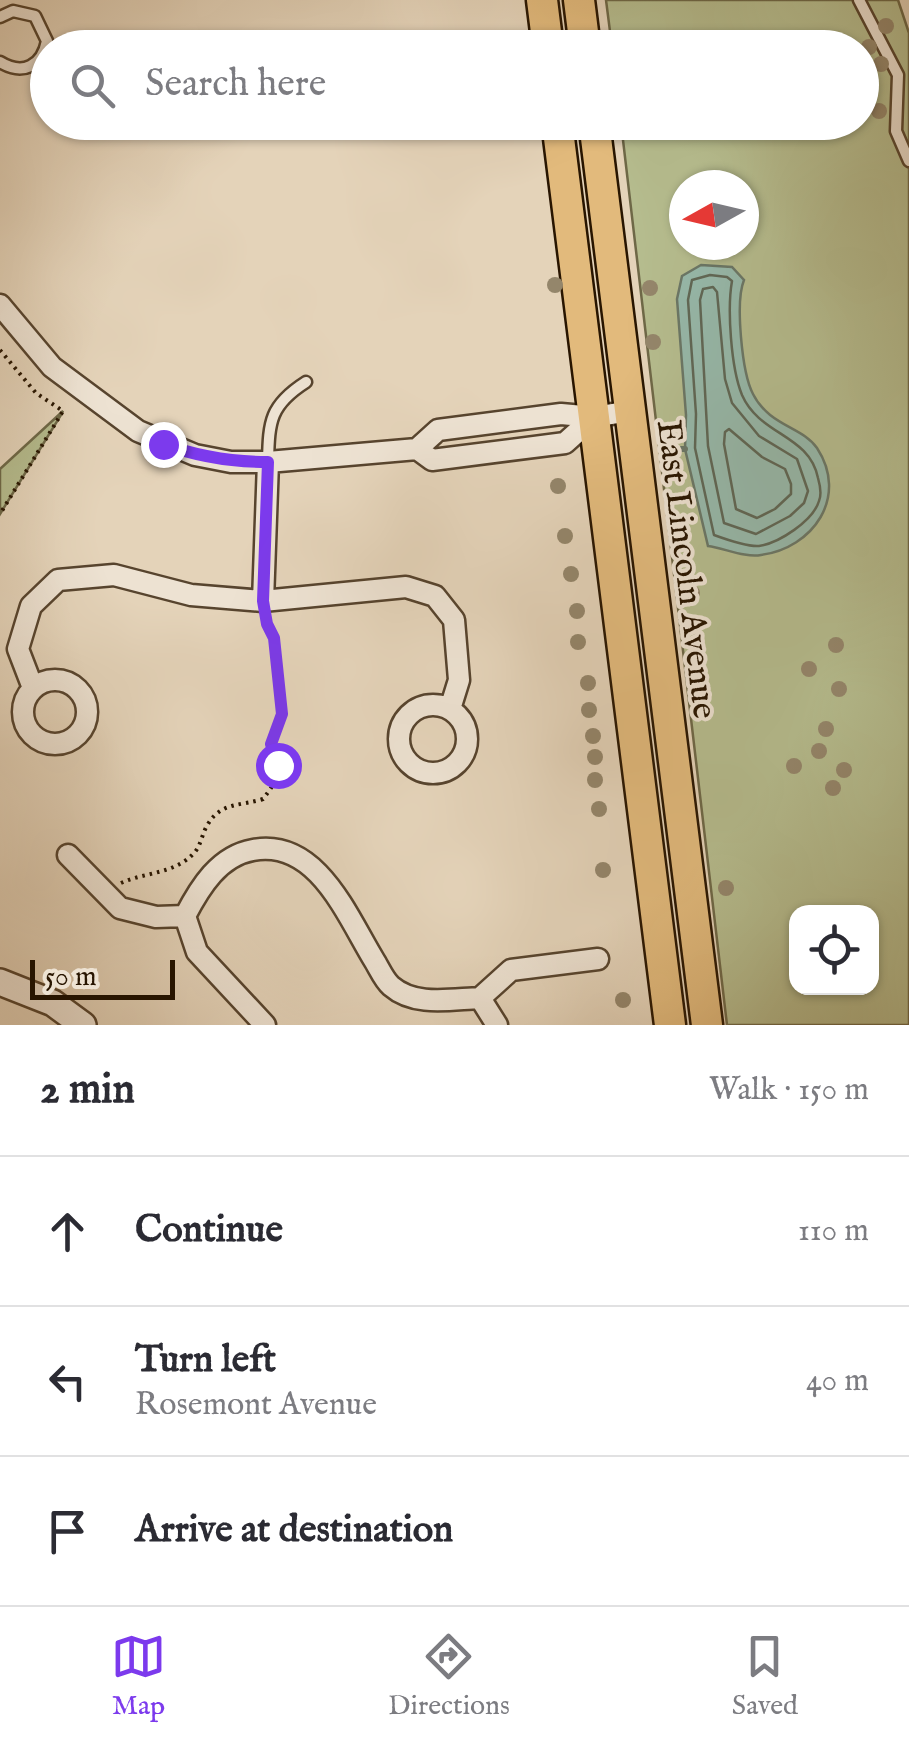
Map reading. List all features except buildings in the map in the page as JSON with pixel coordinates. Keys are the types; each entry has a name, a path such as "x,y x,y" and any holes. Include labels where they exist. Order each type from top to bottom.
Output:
{"main road":[{"path":"542,0 546,30"},
{"path":"579,0 583,30"},
{"path":"560,140 670,1025"},
{"name":"East Lincoln Avenue","path":"596,140 707,1025"}],"street":[{"path":"0,305 52,367 138,432 195,455 231,462 417,449 438,430 561,414 594,417 630,411"},
{"path":"417,449 432,460 565,443 594,417"},
{"path":"263,601 268,462"},
{"path":"34,688 18,648 31,606 58,580 114,575 191,595 263,601 406,588 435,596 454,620 460,680 450,709"},
{"path":"265,1025 197,952 184,916 202,884 237,853 263,848 291,852 316,868 390,986 416,1000 480,998 511,970 598,959"},
{"path":"68,855 120,908 156,917 184,916"},
{"path":"0,982 53,1003 83,1025"},
{"path":"480,998 496,1025"}],"lane":[{"path":"859,0 875,30"},
{"path":"0,17 13,11 35,16 42,30"},
{"path":"879,38 898,75 896,132 909,161"},
{"path":"0,62 13,69 30,67"},
{"path":"268,462 269,427 274,410 306,382"}],"path":[{"path":"0,350 36,394 63,411 0,514"},
{"path":"103,891 130,878 170,869 196,852 215,814 226,806 263,799 277,781 280,773 271,744 282,714 274,638 263,601"}],"shaded area":[{"path":"606,0 898,0 909,33 909,1025 727,1025 623,140 879,140 879,30 610,30"},
{"path":"63,411 61,415 0,514 0,469"}],"water":[{"path":"701,265 732,267 744,280 741,337 753,394 768,413 811,441 826,466 827,502 810,531 780,550 761,555 708,546 685,449 677,299 682,276"}],"waterway":[{"path":"667,449 685,449"}],"route":[{"path":"163,444 231,462 268,462 263,601 274,638 282,714 271,744 278,765"}]}
